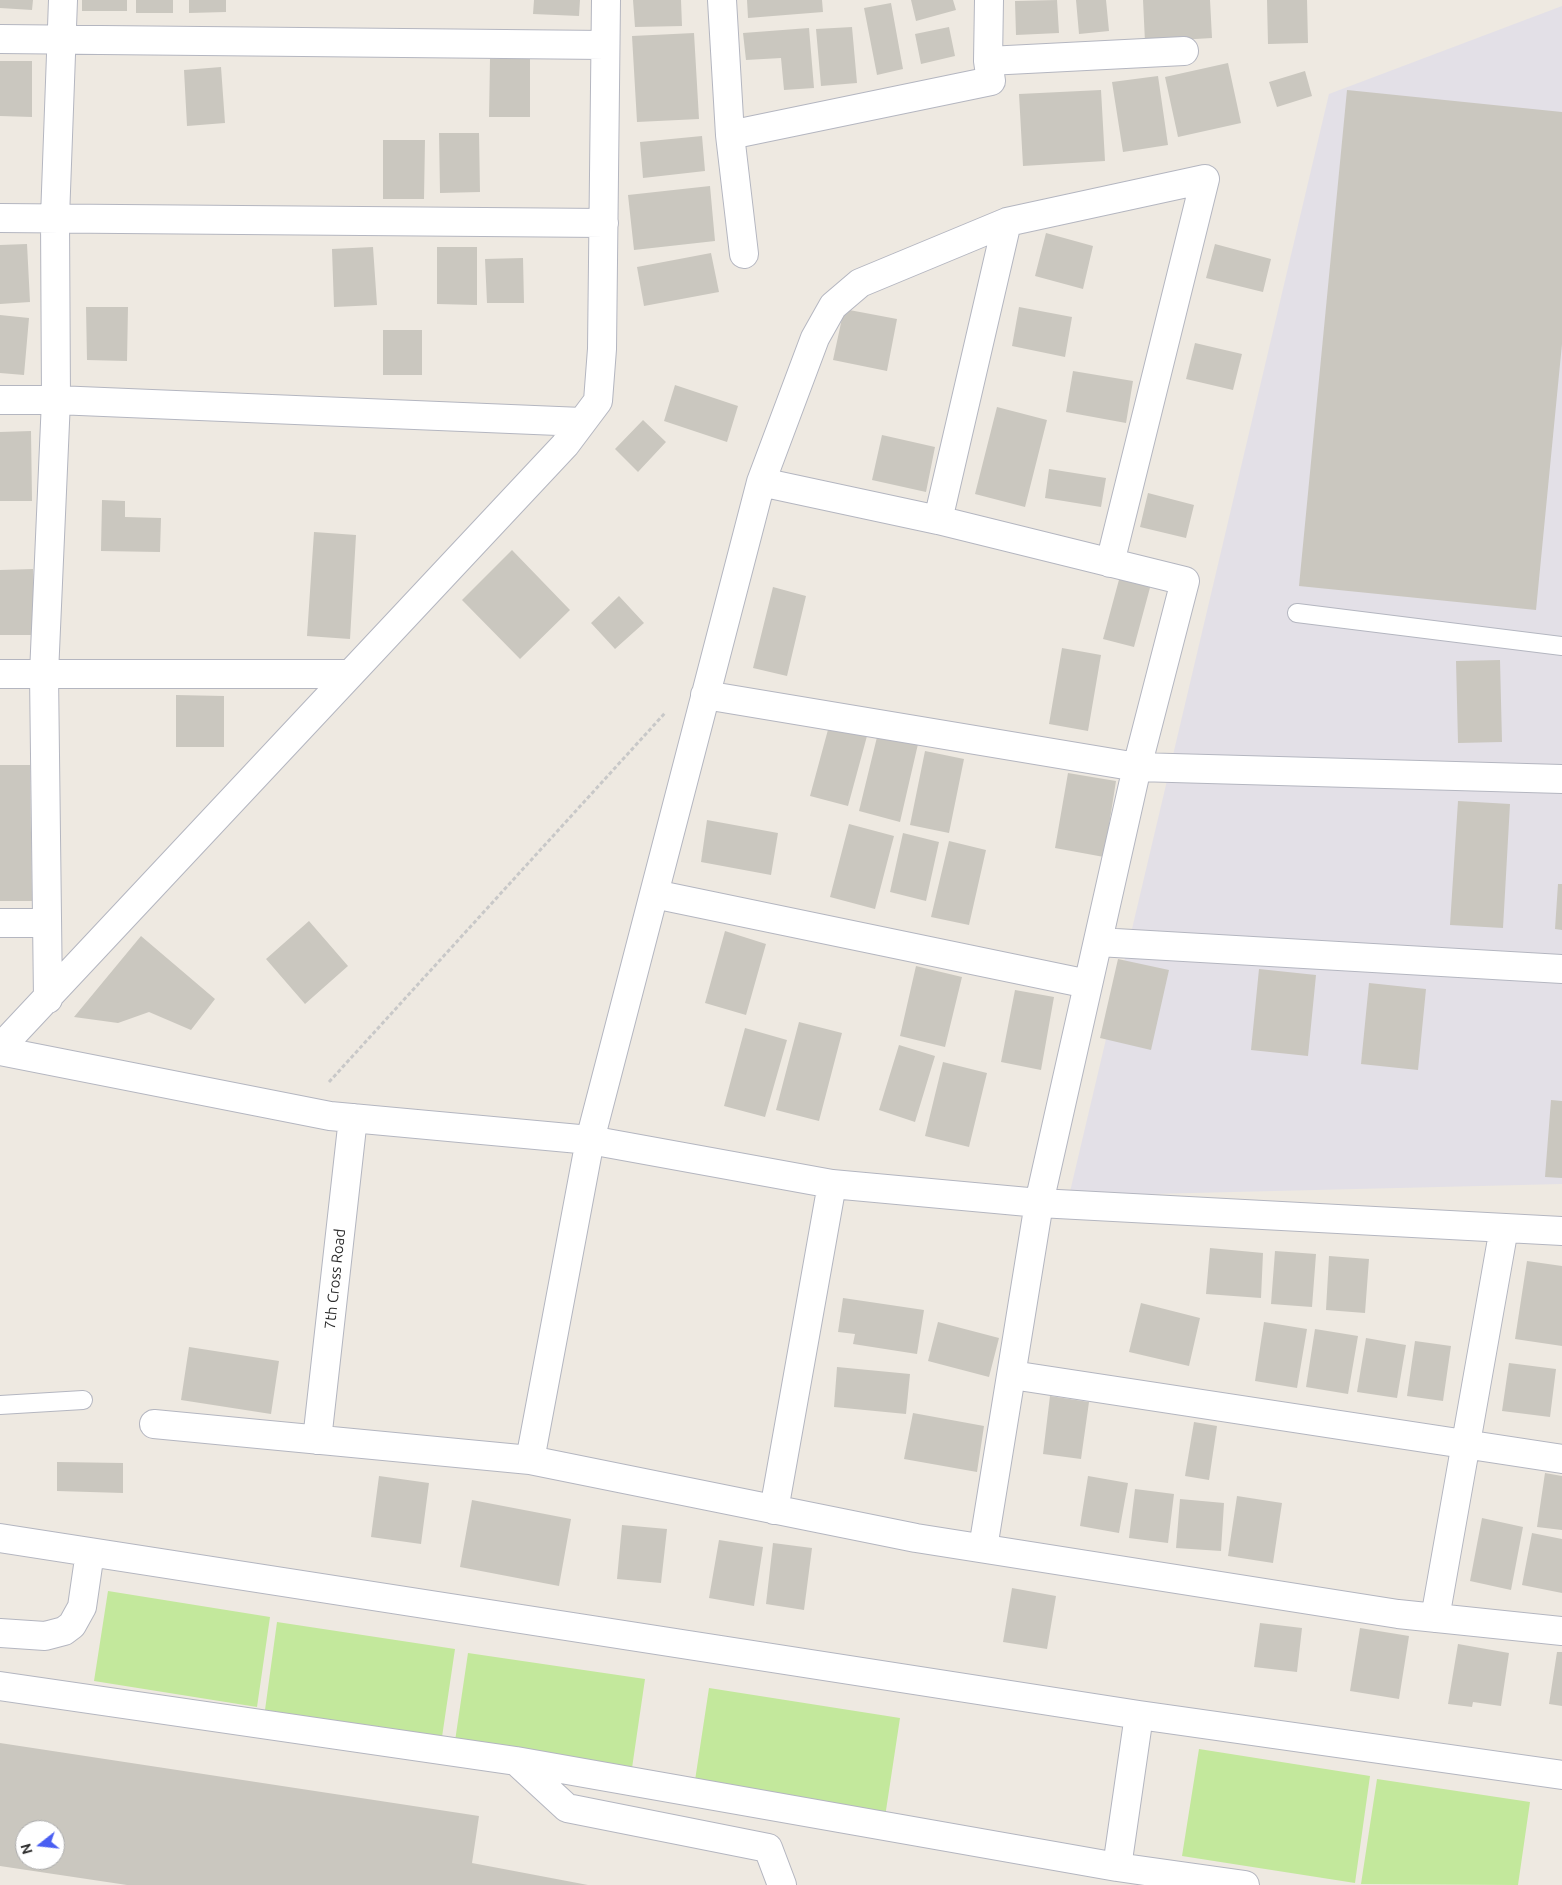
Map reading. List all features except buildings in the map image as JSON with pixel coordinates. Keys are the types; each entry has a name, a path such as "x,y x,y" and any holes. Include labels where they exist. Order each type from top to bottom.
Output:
{"street":[{"path":"48,999 44,674 56,400 55,218 63,0"},
{"path":"0,1049 565,445 598,400 602,348 606,0"},
{"path":"722,0 730,135 744,254"},
{"path":"730,135 991,81 988,61 989,0"},
{"path":"0,39 605,45"},
{"path":"988,61 1184,51"},
{"path":"530,1460 590,1140 761,482 815,338 833,306 860,283 1007,222 1205,179 1110,563"},
{"path":"0,218 604,223"},
{"path":"938,520 1007,222"},
{"path":"0,400 56,400 582,422"},
{"path":"761,482 938,520 1185,581 1137,767 1039,1203 983,1548"},
{"path":"0,674 350,674"},
{"path":"705,695 1137,767 1562,779"},
{"path":"654,894 1088,984"},
{"path":"0,923 46,923"},
{"path":"1098,942 1562,969"},
{"path":"0,1049 303,1110 353,1118 590,1140 832,1184 1039,1203 1562,1231"},
{"name":"7th Cross Road","path":"317,1440 353,1118"},
{"path":"774,1510 832,1184"},
{"path":"1434,1618 1504,1228"},
{"path":"1012,1375 1562,1459"},
{"path":"154,1424 530,1460 916,1538 1398,1614 1562,1631"},
{"path":"0,1538 1139,1715 1562,1776"},
{"path":"0,1633 45,1636 64,1631 72,1625 82,1607 90,1552"},
{"path":"0,1686 516,1761 1116,1867 1174,1880 1245,1885"},
{"path":"1116,1867 1139,1715"},
{"path":"516,1761 567,1808 768,1848 782,1885"}],"lane":[{"path":"1297,613 1562,646"},
{"path":"0,1405 83,1400"}],"path":[{"path":"303,1110 668,710"}],"shaded area":[{"path":"1562,6 1562,1184 1069,1196 1329,94"}],"green space":[{"path":"108,1591 270,1617 257,1707 94,1681"},
{"path":"277,1622 455,1649 442,1737 265,1710"},
{"path":"468,1653 645,1679 632,1768 455,1741"},
{"path":"709,1688 900,1718 885,1817 694,1787"},
{"path":"1199,1749 1370,1776 1355,1883 1182,1856"},
{"path":"1377,1779 1530,1802 1518,1885 1361,1884"}]}
